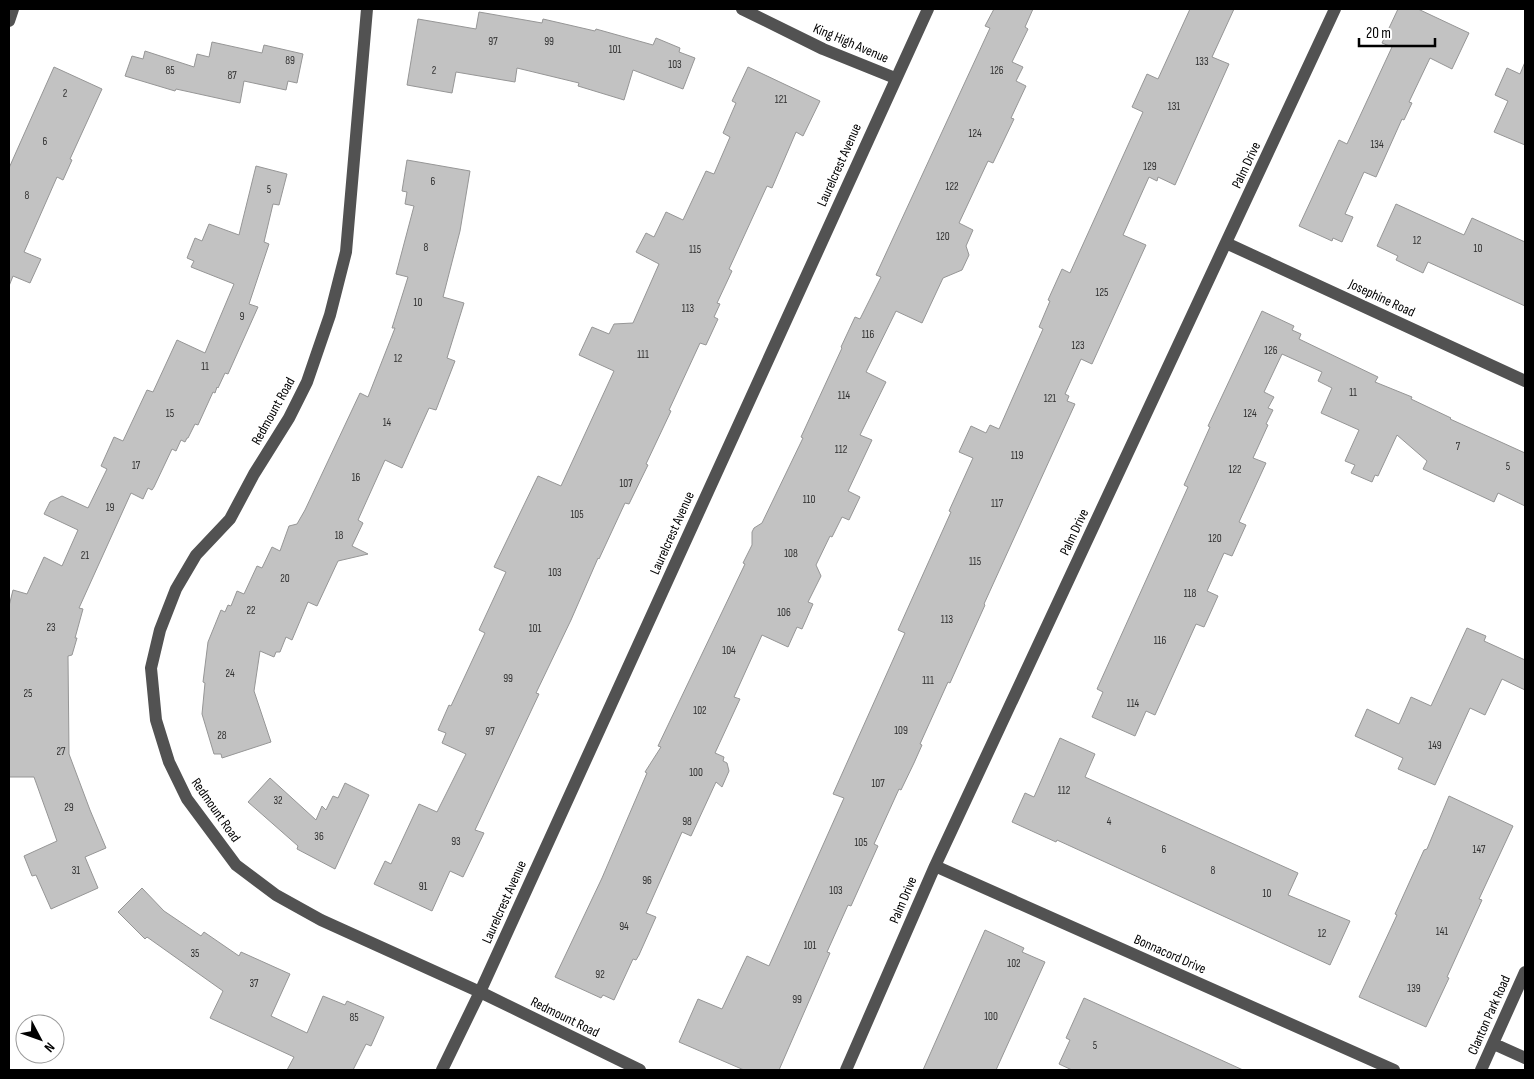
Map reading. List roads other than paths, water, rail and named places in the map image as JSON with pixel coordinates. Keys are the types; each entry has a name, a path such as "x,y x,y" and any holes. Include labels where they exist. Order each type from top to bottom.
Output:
{"street":[{"path":"9,21 13,9"},
{"name":"Redmount Road","path":"367,9 346,252 330,315 306,382 289,418 254,474 230,518 196,555 176,589 160,630 151,668 156,720 169,762 187,799 236,865 276,895 320,920 480,992 640,1070"},
{"name":"King High Avenue","path":"742,9 823,49 895,78"},
{"name":"Laurelcrest Avenue","path":"442,1070 480,992 928,9"},
{"name":"Palm Drive","path":"846,1070 935,866 1335,9"},
{"name":"Josephine Road","path":"1226,243 1525,381"},
{"name":"Bonnacord Drive","path":"935,866 1394,1070"},
{"name":"Clanton Park Road","path":"1481,1070 1525,972"},
{"path":"1494,1044 1525,1058"}]}
